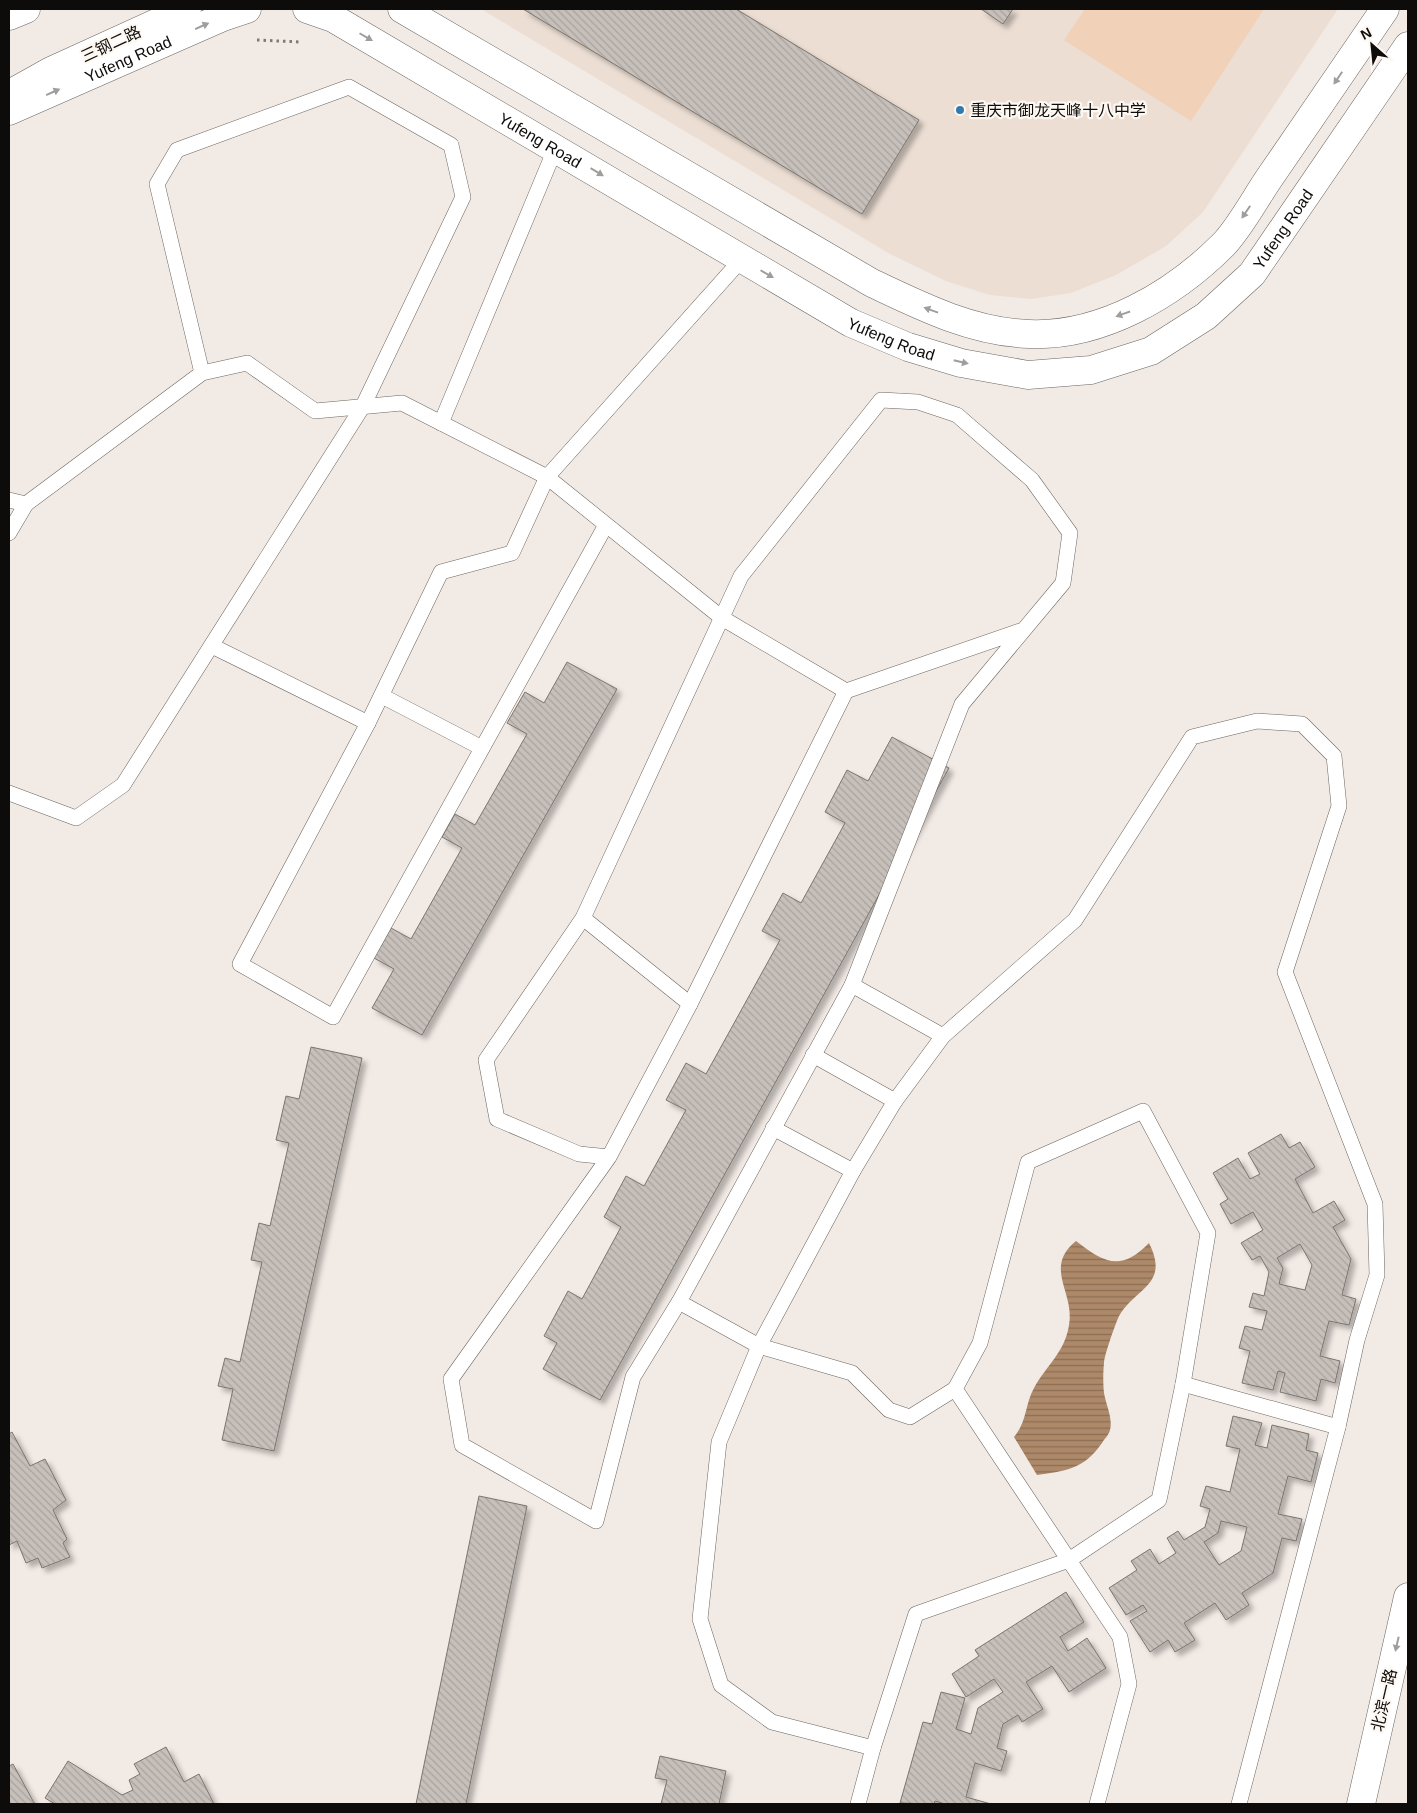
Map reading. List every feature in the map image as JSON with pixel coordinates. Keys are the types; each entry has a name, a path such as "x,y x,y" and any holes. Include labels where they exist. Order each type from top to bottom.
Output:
{"street":[{"name":"三钢二路","path":"9,95 51,71 187,9"},
{"name":"Yufeng Road","path":"9,111 223,17 247,9"},
{"name":"Yufeng Road","path":"307,9 330,13 851,322 917,349 961,363 1028,375 1090,370 1151,351 1206,316 1252,274 1408,46"},
{"path":"402,9 872,283 924,308 971,325 1029,334 1079,329 1134,310 1182,280 1224,244 1385,9"},
{"name":"北滨一路","path":"1361,1804 1408,1597"}],"lane":[{"path":"9,793 76,818 123,785 363,406 463,197 451,145 350,87 177,150 157,184 202,373"},
{"path":"440,422 556,148"},
{"path":"606,525 333,1017 240,964 368,724 441,572 512,553 547,477 742,259"},
{"path":"9,533 26,504 202,373 247,363 315,411 402,403 547,477 722,618 846,691"},
{"path":"608,1157 579,1154 497,1119 486,1060 582,918 742,576 881,400 918,402 957,415 1032,480 1070,533 1063,583 962,704 852,985 679,1302 633,1377 596,1521 462,1445 452,1379 608,1157 690,1004 846,691 1023,630"},
{"path":"9,500 26,504"},
{"path":"212,646 368,724"},
{"path":"382,696 482,748"},
{"path":"873,1748 772,1722 721,1684 700,1619 719,1442 759,1346 853,1170 895,1101 944,1036 1075,920 1192,737 1257,720 1302,724 1334,756 1339,806 1284,972 1375,1204 1377,1275 1358,1340 1338,1427 1239,1804"},
{"path":"582,918 690,1004"},
{"path":"852,985 944,1036"},
{"path":"813,1055 895,1101"},
{"path":"679,1302 759,1346 852,1373 889,1410 910,1417 955,1389 980,1343 1028,1162 1143,1111 1208,1233 1183,1384 1158,1500 1069,1560 916,1614 873,1748 858,1804"},
{"path":"773,1128 853,1170"},
{"path":"1183,1384 1338,1427"},
{"path":"955,1389 1120,1638 1129,1684 1097,1804"}],"path":[{"path":"285,34 288,40"},
{"path":"255,40 288,40 308,43"}],"shaded area":[{"name":"重庆市御龙天峰十八中学","path":"481,9 1338,9 1203,212 1166,246 1116,275 1071,293 1031,299 990,295 946,281 890,254"},
{"path":"1085,9 1264,9 1191,121 1064,40"},
{"path":"1076,1241 1095,1255 1112,1261 1130,1258 1149,1243 1156,1268 1148,1284 1126,1306 1119,1316 1106,1354 1103,1382 1111,1421 1109,1434 1095,1452 1074,1467 1037,1475 1014,1437 1024,1419 1034,1388 1064,1343 1067,1335 1070,1313 1061,1271 1066,1251"}],"building":[{"path":"523,9 736,9 919,120 862,214"},
{"path":"981,9 1013,9 1003,24"},
{"path":"567,662 617,689 422,1035 372,1008 394,969 374,958 391,928 411,939 462,848 442,837 455,814 475,825 527,734 507,723 525,692 544,703"},
{"path":"892,737 949,768 600,1400 543,1369 557,1343 544,1336 568,1291 582,1299 621,1227 604,1217 626,1176 644,1186 686,1110 666,1100 686,1063 706,1074 780,940 762,931 783,893 801,903 845,823 825,812 847,770 868,781"},
{"path":"311,1047 362,1058 274,1451 222,1440 233,1389 218,1386 225,1358 240,1362 262,1262 251,1260 259,1223 270,1226 289,1143 276,1140 286,1096 299,1099"},
{"path":"1281,1134 1289,1148 1300,1142 1315,1167 1295,1179 1313,1213 1334,1201 1345,1220 1333,1227 1351,1259 1342,1295 1356,1299 1349,1325 1329,1321 1320,1356 1340,1361 1335,1383 1321,1379 1316,1401 1280,1392 1285,1373 1278,1371 1273,1390 1242,1383 1250,1351 1239,1348 1245,1326 1262,1330 1267,1311 1249,1307 1253,1293 1264,1296 1269,1272 1260,1256 1252,1260 1241,1243 1263,1230 1253,1212 1231,1224 1220,1204 1228,1199 1213,1173 1238,1158 1250,1179 1260,1174 1248,1153","holes":["1300,1244 1312,1265 1305,1290 1279,1284 1283,1268 1277,1258"]},
{"path":"1233,1416 1262,1423 1255,1445 1267,1448 1272,1425 1309,1434 1306,1450 1318,1453 1311,1482 1288,1476 1278,1514 1302,1519 1296,1541 1282,1538 1273,1573 1242,1593 1249,1605 1226,1620 1215,1603 1184,1623 1195,1640 1175,1652 1168,1640 1150,1652 1130,1621 1147,1611 1143,1605 1126,1615 1109,1588 1137,1570 1131,1561 1150,1549 1159,1564 1176,1553 1167,1538 1178,1531 1184,1540 1205,1527 1210,1509 1200,1506 1206,1486 1230,1492 1240,1449 1226,1446","holes":["1221,1521 1247,1527 1241,1551 1219,1565 1204,1542 1218,1533"]},
{"path":"12,1432 30,1466 45,1459 66,1500 53,1510 67,1539 63,1543 70,1557 42,1568 38,1558 26,1563 17,1541 9,1545 9,1434"},
{"path":"479,1496 527,1506 466,1804 416,1804"},
{"path":"1066,1592 1084,1622 1060,1637 1068,1651 1087,1638 1106,1668 1069,1692 1052,1666 1026,1682 1043,1709 1022,1722 1018,1715 1003,1724 997,1748 1007,1751 1001,1771 975,1763 966,1797 991,1804 945,1804 935,1801 934,1804 900,1803 923,1722 932,1724 941,1692 965,1698 956,1729 971,1734 978,1708 1003,1692 994,1679 966,1697 952,1674 979,1656 975,1650"},
{"path":"166,1747 184,1782 199,1774 214,1804 55,1804 45,1798 68,1761 122,1795 133,1790 129,1780 140,1774 134,1764"},
{"path":"660,1756 726,1771 719,1804 661,1804 667,1780 655,1778"},
{"path":"13,1764 35,1804 9,1804 9,1766"}],"place":[{"name":"重庆市御龙天峰十八中学","path":"960,110"}]}
